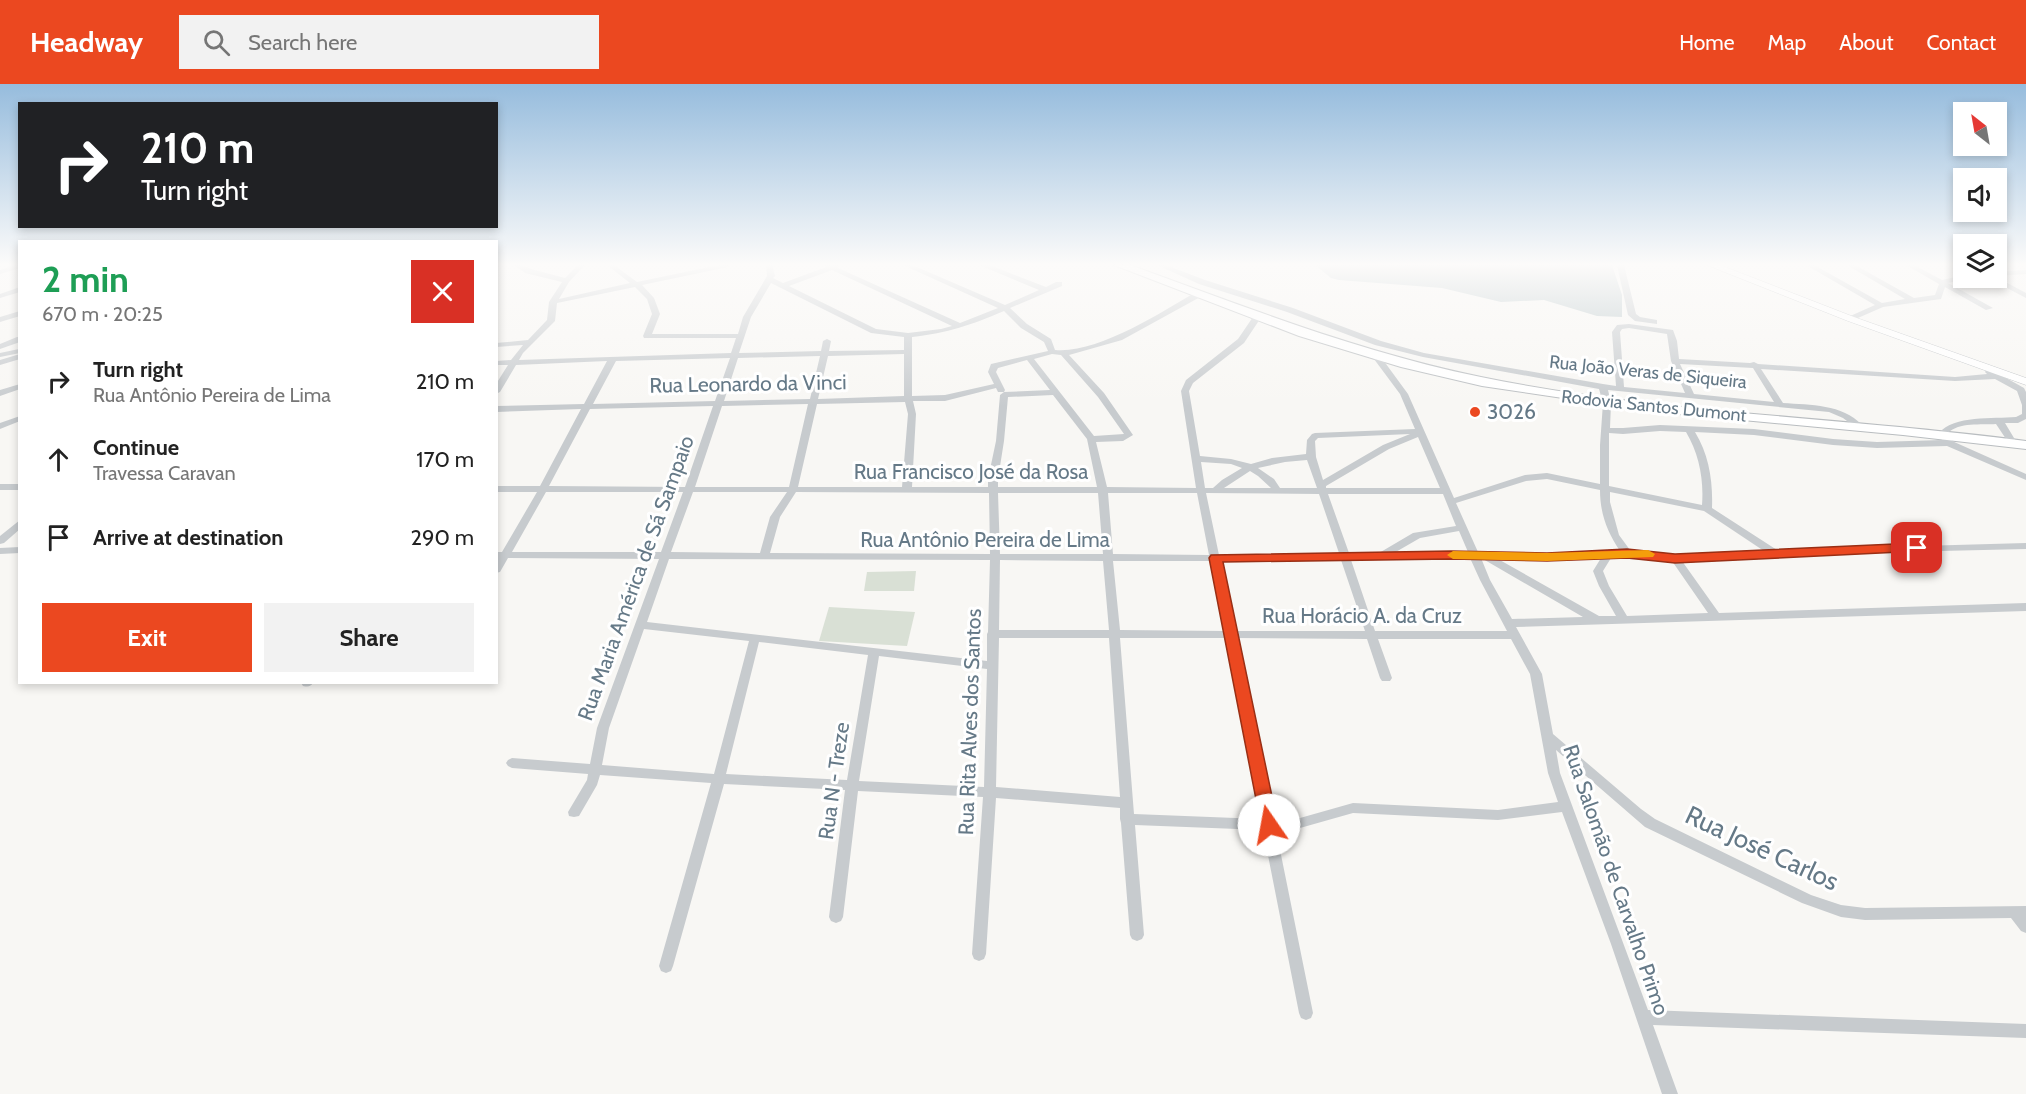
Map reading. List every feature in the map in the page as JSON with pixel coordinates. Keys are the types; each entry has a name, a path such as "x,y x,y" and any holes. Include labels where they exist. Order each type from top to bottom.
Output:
{"highway":[{"name":"Rodovia Santos Dumont","path":"1246,312 1375,356 1422,362 1511,387 1607,403 1858,425 1946,438 2020,444"}],"main road":[{"path":"1833,312 2026,382"}],"street":[{"path":"498,389 529,342 551,321 552,312"},
{"path":"656,312 647,336 741,336"},
{"name":"Rua Maria América de Sá Sampaio","path":"574,812 593,781 597,768 599,741 690,489 750,312"},
{"path":"837,312 874,331 908,335 942,331 994,312"},
{"path":"930,312 959,326"},
{"path":"1009,312 1024,326 1048,340 1052,352"},
{"path":"1056,392 1004,395 992,372 994,366 1052,352 1064,354 1119,338 1166,312"},
{"path":"1284,312 1264,319 1241,341 1189,382 1185,388 1201,491 1306,1013"},
{"name":"Rua João Veras de Siqueira","path":"1296,312 1422,362 1603,387 1837,412 1858,425"},
{"path":"1631,312 1641,320 1662,323 1670,327 1675,361 1690,395"},
{"path":"1851,319 1865,312"},
{"path":"0,320 18,314"},
{"path":"1620,389 1616,332 1618,328 1629,326 1670,332"},
{"path":"907,490 912,414 908,398 908,335"},
{"path":"0,346 18,340"},
{"path":"764,557 779,508 793,490 826,341"},
{"path":"498,345 529,342"},
{"path":"0,355 18,351"},
{"path":"498,363 613,358 907,352"},
{"path":"1064,354 1101,395 1129,435 1123,438 1091,439"},
{"name":"Rua Salomão de Carvalho Primo","path":"1375,356 1400,388 1461,528 1480,556 1493,596 1536,674 1554,773 1618,944 1670,1094"},
{"path":"0,363 18,357"},
{"path":"1029,357 1091,439 1101,491 1115,635 1126,819 1137,934"},
{"path":"501,555 543,489 613,358"},
{"path":"1675,361 1754,364 1955,379 1995,376"},
{"path":"1754,364 1779,404"},
{"path":"1946,438 1949,428 1963,423 2018,420 2026,415 2023,393 1975,364"},
{"name":"Rua Leonardo da Vinci","path":"498,409 945,398 998,385"},
{"path":"0,393 18,387"},
{"path":"1603,387 1607,403 1604,458 1607,512 1614,535 1627,553"},
{"name":"Rua Rita Alves dos Santos","path":"979,954 990,792 995,557 993,479 1000,441 1004,395"},
{"path":"0,426 17,420"},
{"path":"1999,421 2020,444"},
{"path":"1606,430 1689,429 1754,432 1851,444 1946,438 2026,477"},
{"path":"1689,429 1697,442 1705,472 1707,509"},
{"path":"1386,678 1311,457 1311,440 1315,436 1421,432"},
{"path":"1322,488 1386,447 1421,432"},
{"path":"1215,490 1230,477 1251,467 1281,459 1311,457"},
{"path":"1196,459 1230,460 1251,467 1266,477 1278,490"},
{"path":"1451,502 1540,476 1707,509 1774,553"},
{"path":"0,488 18,487"},
{"name":"Rua Francisco José da Rosa","path":"498,489 1201,491 1322,488 1446,490"},
{"path":"0,541 18,525"},
{"path":"1383,555 1418,535 1461,528"},
{"name":"Rua Antônio Pereira de Lima","path":"501,555 1215,558 1627,553 1675,558 2026,546"},
{"path":"0,551 18,550"},
{"path":"1608,554 1598,571 1624,620"},
{"path":"1480,556 1598,621"},
{"path":"1675,558 1716,616"},
{"name":"Rua Horácio A. da Cruz","path":"992,634 1371,636 1512,629 1598,621 2026,607"},
{"path":"641,625 991,665"},
{"path":"666,966 720,779 755,638"},
{"name":"Rua N - Treze","path":"836,917 852,785 874,652"},
{"name":"Rua José Carlos","path":"1547,736 1578,760 1630,809 1650,823 1824,906 1865,914 2020,912"},
{"path":"512,763 720,779 990,792 1126,803"},
{"path":"1126,819 1269,825 1300,823 1353,808 1498,815 1566,806"},
{"path":"2020,912 2026,927"},
{"path":"1642,1017 2026,1031"}],"shaded area":[{"path":"1584,312 1622,312 1622,317 1597,316"},
{"path":"916,571 914,591 864,591 867,572"},
{"path":"829,607 915,612 907,646 819,641"}],"slow traffic":[{"path":"1453,555 1547,557 1648,554"}],"place":[{"name":"3026","path":"1475,412"}],"route":[{"path":"1269,825 1215,558 1383,555 1547,557 1627,553 1675,558 1917,548"}]}
